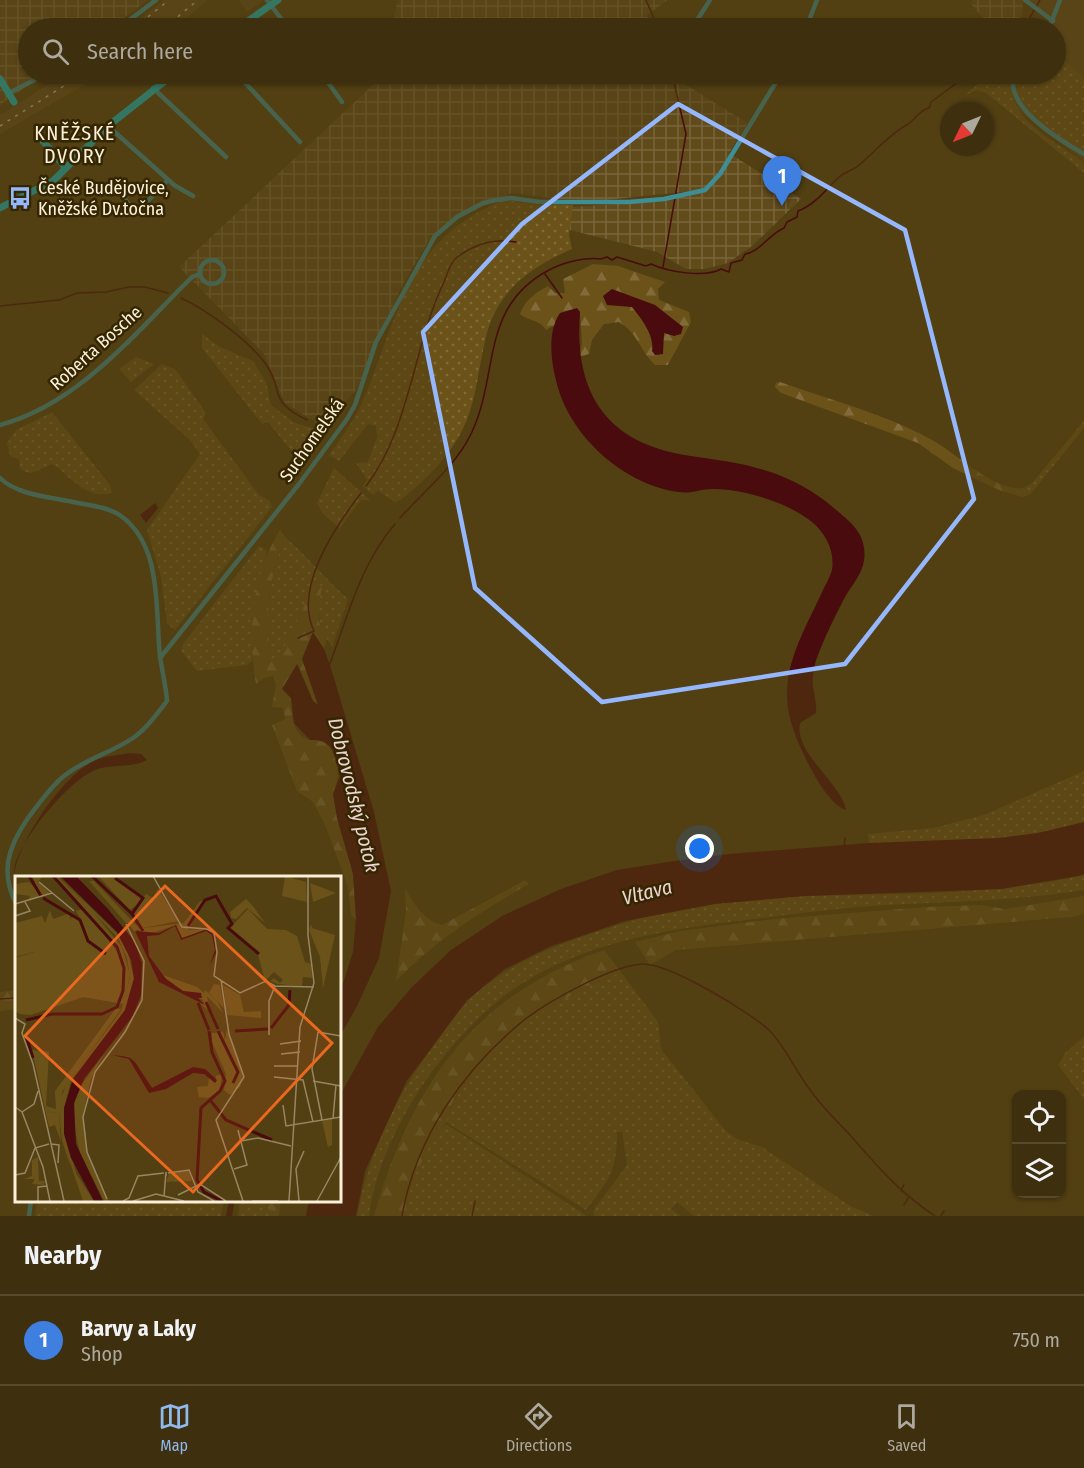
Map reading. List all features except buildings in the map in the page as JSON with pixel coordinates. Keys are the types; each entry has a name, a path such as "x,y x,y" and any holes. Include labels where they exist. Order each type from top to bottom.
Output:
{"street":[{"path":"132,18 156,0"},
{"path":"250,18 269,3 278,0"},
{"path":"698,18 710,0"},
{"path":"810,18 817,0"},
{"path":"1024,0 1049,18"},
{"path":"1054,18 1060,0"},
{"path":"269,3 280,18"},
{"path":"0,79 15,102"},
{"path":"9,93 27,84"},
{"path":"0,208 53,181 64,166 159,84"},
{"path":"246,84 300,142"},
{"path":"329,84 342,102"},
{"name":"Suchomelská","path":"160,658 299,484 347,419 355,405 376,342 435,236 457,217 483,202 511,198 540,202 602,202 674,198 705,190 720,174 775,84"},
{"path":"1012,84 1018,103 1066,145 1084,154"},
{"path":"153,88 226,157"},
{"path":"108,126 168,180 187,195 192,196"},
{"path":"38,135 64,166"},
{"path":"124,198 132,208 141,208 168,180"},
{"name":"Roberta Bosche","path":"212,260 220,263 224,270 220,281 213,284 206,283 200,274 201,266 212,260"},
{"name":"Roberta Bosche","path":"0,425 36,413 76,388 192,277 200,274"},
{"path":"0,478 10,485 40,495 119,514 132,525 142,539 156,594 160,658 167,701 134,738 96,755 63,777 40,802 9,845 2,875 5,887 15,902"},
{"path":"29,1216 31,1201"}],"highlighted area":[{"path":"678,104 905,230 974,499 845,664 602,702 475,588 423,332 522,224"}],"shaded area":[{"path":"0,0 148,0 124,18 18,18 18,84 30,84 0,105"},
{"path":"164,0 208,0 186,18 141,18"},
{"path":"239,0 262,0 263,1 247,12"},
{"path":"398,0 668,0 647,15 648,18 394,18"},
{"path":"973,0 1023,0 1022,16 1020,18 983,18 970,3"},
{"path":"1023,0 1084,0 1084,161 1004,99 1005,84 1066,84 1066,18 1046,18"},
{"path":"49,84 86,84 0,134 0,115"},
{"path":"374,84 684,84 748,123 729,153 801,199 753,245 728,263 704,269 686,269 657,252 566,229 570,207 664,201 702,190 605,200 560,199 512,193 452,221 428,242 403,284 355,391 322,426 285,403 264,354 179,267"}],"green space":[{"path":"1066,63 1084,78 1084,151 1049,129 1027,109 1016,84 1066,84"},
{"path":"978,84 1011,84 1015,103 1022,115 1046,136 1084,162 1084,173 986,93 977,90 965,95"},
{"path":"505,200 540,205 573,205 569,235 572,249 542,264 516,283 497,308 485,341 468,417 456,441 440,464 399,501 395,502 378,491 373,495 363,486 367,480 356,463 368,462 377,437 376,426 368,424 339,461 329,455 363,401 398,309 426,257 447,235 472,216"},
{"path":"593,264 618,266 665,282 658,289 659,300 689,312 691,322 668,365 655,365 631,331 619,322 604,324 592,340 589,354 579,357 582,344 580,312 556,320 555,325 546,330 541,324 520,314 531,297 539,291 548,286 555,293 565,293 563,279"},
{"path":"202,334 220,347 253,361 266,382 271,405 295,423 321,431 319,446 300,470 298,459 268,422 262,424 202,348"},
{"path":"136,357 154,364 131,382 119,369"},
{"path":"162,364 175,369 206,413 203,419 259,495 270,501 272,507 175,630 167,624 161,577 147,530 200,454 189,439 134,390"},
{"path":"780,382 901,425 939,444 1002,485 1023,488 1030,495 1022,497 1001,491 953,468 918,443 781,393 775,387 776,383"},
{"path":"52,412 110,485 112,493 102,494 86,490 52,464 36,472 28,473 20,468 19,459 10,456 7,443 16,430"},
{"path":"1084,421 1084,428 1030,495 1023,488 1032,483"},
{"path":"334,468 370,500 361,500 340,528 323,514 317,503"},
{"path":"280,530 285,537 269,596 268,626 271,659 278,660 314,586 322,586 318,613 320,626 327,638 324,649 318,639 311,640 302,659 319,705 313,701 298,665 292,695 292,717 301,735 310,740 326,741 338,769 334,798 352,867 356,919 351,915 348,887 326,827 313,802 297,791 272,725 285,719 283,708 272,707 276,685 273,676 264,678 256,684 252,645 254,605 263,566"},
{"path":"285,537 348,599 332,647 321,630 318,608 305,608 278,660 271,659 268,611 275,568"},
{"path":"259,546 267,551 253,617 252,661 247,665 197,671 181,651 183,644"},
{"path":"1084,771 1084,822 1004,838 950,842 869,843 868,834 933,828 984,815"},
{"path":"1084,875 1084,890 1059,894 849,908 682,929 602,947 550,968 513,989 489,1008 437,1065 403,1117 394,1136 378,1176 369,1216 357,1216 368,1170 376,1149 395,1107 418,1067 468,1001 491,981 545,951 616,925 660,913 727,901 960,891 1043,883"},
{"path":"525,880 529,884 459,928 427,952 396,981 406,911 405,888 430,920 442,925"},
{"path":"1084,896 1084,914 1071,917 676,950 650,965 635,942 680,931 774,919 926,907 980,905 1005,909"},
{"path":"604,950 621,972 556,1004 517,1029 499,1045 466,1081 455,1098 445,1123 418,1168 404,1216 374,1216 389,1169 407,1126 428,1087 453,1051 483,1020 518,993 558,969"},
{"path":"621,972 658,1022 661,1049 725,1130 737,1139 762,1147 852,1207 874,1216 694,1216 677,1202 671,1209 681,1216 594,1216 593,1211 627,1165 622,1132 617,1132 617,1146 610,1175 586,1210 446,1122 458,1094 474,1070 494,1048 541,1012"},
{"path":"15,990 15,1009 0,1011 0,992"},
{"path":"1084,1037 1084,1099 1058,1065 1066,1052"},
{"path":"446,1124 587,1216 404,1216 418,1167 430,1143"},
{"path":"37,1201 224,1201 221,1216 35,1216"},
{"path":"240,1201 264,1201 272,1216 238,1216"},
{"path":"264,1201 281,1201 279,1216 272,1216"}],"water":[{"path":"612,289 655,305 683,327 681,334 674,336 664,333 663,354 655,355 652,351 649,333 632,307 607,305 603,296"},
{"path":"577,308 580,312 579,339 582,364 589,387 599,407 613,424 632,437 656,448 754,467 792,481 828,503 849,521 860,536 864,548 862,568 835,616 815,663 813,681 816,713 800,723 800,734 804,746 836,789 846,810 829,797 812,771 791,724 787,702 790,667 802,633 832,570 831,550 825,537 812,522 802,515 766,498 727,490 679,492 659,487 639,479 602,455 574,422 564,403 553,366 551,347 556,321 560,313"},
{"path":"155,503 158,508 146,523 140,515"},
{"path":"313,632 324,649 330,665 374,812 391,891 379,958 340,1036 340,993 353,952 356,919 353,874 337,818 333,794 340,776 335,756 329,746 318,740 310,740 294,723 291,698 282,689 297,664 313,701 318,705 302,659"},
{"path":"130,753 141,754 147,760 98,769 87,775 74,784 49,810 24,845 51,801 81,769 98,759"},
{"name":"Vltava","path":"1084,822 1084,874 1002,889 805,896 715,904 625,921 549,947 505,969 467,1000 406,1082 365,1171 356,1216 306,1216 309,1201 340,1201 340,1095 378,1027 412,987 451,950 504,915 561,889 617,870 668,862 729,854 869,843 998,838 1038,833"},
{"path":"24,845 17,863 14,878 15,865"}],"waterway":[{"path":"646,0 654,18"},
{"name":"Dobrovodský potok","path":"1030,18 1040,0"},
{"path":"663,267 686,134 674,84"},
{"name":"Dobrovodský potok","path":"400,518 448,468 471,434 480,411 501,322 511,303 527,285 561,265 581,259 607,257 612,260 617,257 646,266 651,264 686,273 706,273 721,269 729,272 731,263 742,260 745,254 750,253 784,228 787,222 797,217 798,211 815,201 839,177 858,166 894,133 929,108 931,102 955,84"},
{"path":"366,486 381,464 392,440 402,414 425,333 452,263 463,253 484,243 516,242"},
{"path":"545,274 562,298"},
{"path":"0,306 59,300 77,293 106,292 129,287 145,287 168,293"},
{"path":"181,298 215,318 258,354 271,373 281,400 294,413 307,420"},
{"path":"298,638 314,631 309,614 309,596 313,577 329,540 361,493"},
{"name":"Dobrovodský potok","path":"329,666 364,574 373,556 395,524"},
{"path":"844,846 845,838"},
{"path":"402,1216 418,1159 431,1132 445,1107 481,1061 524,1020 549,1004 614,971 642,964 671,971 709,990 745,1012 770,1031 815,1097 889,1178 910,1198 935,1216"},
{"path":"0,999 15,998"},
{"path":"901,1191 904,1184"},
{"path":"904,1205 908,1198"},
{"name":"Dobrovodský potok","path":"229,1216 232,1201"},
{"path":"472,1216 475,1201"},
{"path":"941,1216 944,1211"}],"railway":[{"path":"146,18 169,0"},
{"path":"176,18 198,0"},
{"path":"0,126 67,84"}],"place":[{"name":"České Budějovice, Kněžské Dv.točna","path":"20,198"},
{"name":"Barvy a Laky","path":"782,206"}],"district":[{"name":"KNĚŽSKÉ DVORY","path":"75,144"}]}
